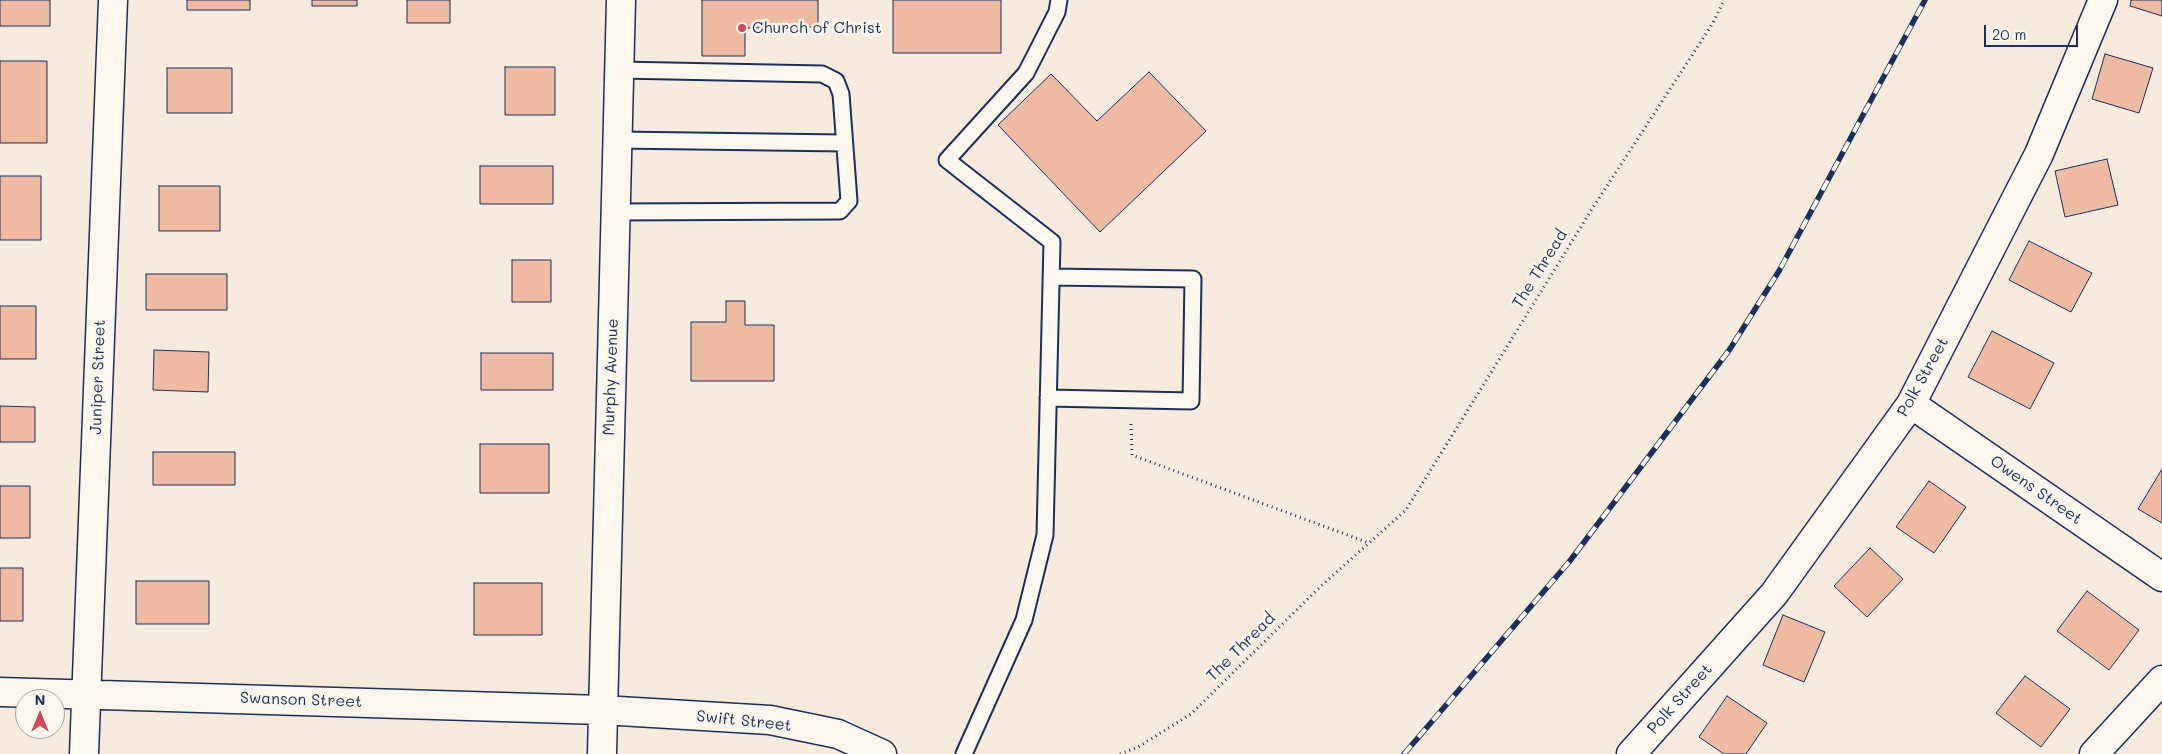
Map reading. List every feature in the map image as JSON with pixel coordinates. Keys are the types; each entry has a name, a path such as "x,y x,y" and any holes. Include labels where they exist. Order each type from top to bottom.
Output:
{"street":[{"name":"Juniper Street","path":"84,754 113,0"},
{"name":"Murphy Avenue","path":"602,754 621,0"},
{"name":"Polk Street","path":"1631,754 1774,594 1911,404 2039,154 2103,0"},
{"name":"Owens Street","path":"1911,404 2162,577"},
{"path":"2094,754 2162,680"},
{"name":"Swanson Street","path":"0,692 602,710"},
{"name":"Swift Street","path":"602,710 770,720 838,734 882,754"}],"lane":[{"path":"964,754 1024,620 1045,535 1052,242 947,160 1026,73 1057,12 1059,0"},
{"path":"615,212 840,211 849,201 841,94 836,81 822,74 619,70"},
{"path":"617,140 844,143"},
{"path":"1048,398 1191,401 1194,279 1051,277"}],"path":[{"name":"The Thread","path":"1120,754 1138,747 1191,714 1321,586 1406,510 1592,209 1713,22 1724,0"},
{"path":"1131,400 1132,455 1369,543"}],"building":[{"path":"0,0 50,0 50,26 0,26"},
{"path":"187,0 250,0 250,10 187,10"},
{"path":"312,0 357,0 357,6 312,6"},
{"path":"407,0 450,0 450,23 407,23"},
{"name":"Church of Christ","path":"702,0 818,0 818,27 745,28 745,56 702,56"},
{"path":"893,0 1001,0 1001,53 893,53"},
{"path":"2131,0 2162,0 2162,16 2130,6"},
{"path":"2105,54 2153,68 2139,113 2092,99"},
{"path":"0,61 47,61 47,143 0,143"},
{"path":"505,67 555,67 555,115 505,115"},
{"path":"167,68 232,68 232,113 167,113"},
{"path":"1149,72 1206,131 1100,232 998,125 1051,74 1097,121"},
{"path":"2107,159 2118,205 2065,217 2055,171"},
{"path":"480,166 553,166 553,204 480,204"},
{"path":"0,176 41,176 41,240 0,240"},
{"path":"159,186 220,186 220,231 159,231"},
{"path":"2029,241 2092,273 2071,312 2009,280"},
{"path":"512,260 551,260 551,302 512,302"},
{"path":"146,274 227,274 227,310 146,310"},
{"path":"726,301 745,301 745,325 774,325 774,381 691,381 691,322 726,322"},
{"path":"0,306 36,306 36,359 0,359"},
{"path":"1992,331 2054,363 2030,409 1968,377"},
{"path":"154,350 209,352 208,392 153,390"},
{"path":"481,353 553,353 553,390 481,390"},
{"path":"0,406 35,407 35,442 0,442"},
{"path":"480,444 549,444 549,493 480,493"},
{"path":"153,452 235,452 235,485 153,485"},
{"path":"2162,469 2162,523 2138,509"},
{"path":"1929,481 1966,507 1934,553 1896,527"},
{"path":"0,486 30,486 30,538 0,538"},
{"path":"1870,548 1903,579 1867,617 1834,586"},
{"path":"0,568 23,568 23,621 0,621"},
{"path":"136,581 209,581 209,624 136,624"},
{"path":"474,583 542,583 542,635 474,635"},
{"path":"2087,591 2139,630 2109,670 2057,631"},
{"path":"1783,615 1825,632 1804,682 1763,665"},
{"path":"2025,676 2070,709 2041,747 1996,713"},
{"path":"1727,696 1767,723 1746,754 1724,754 1699,737"}],"railway":[{"path":"1404,754 1569,562 1730,349 1779,271 1925,0"}],"place":[{"name":"Church of Christ","path":"742,28"}]}
